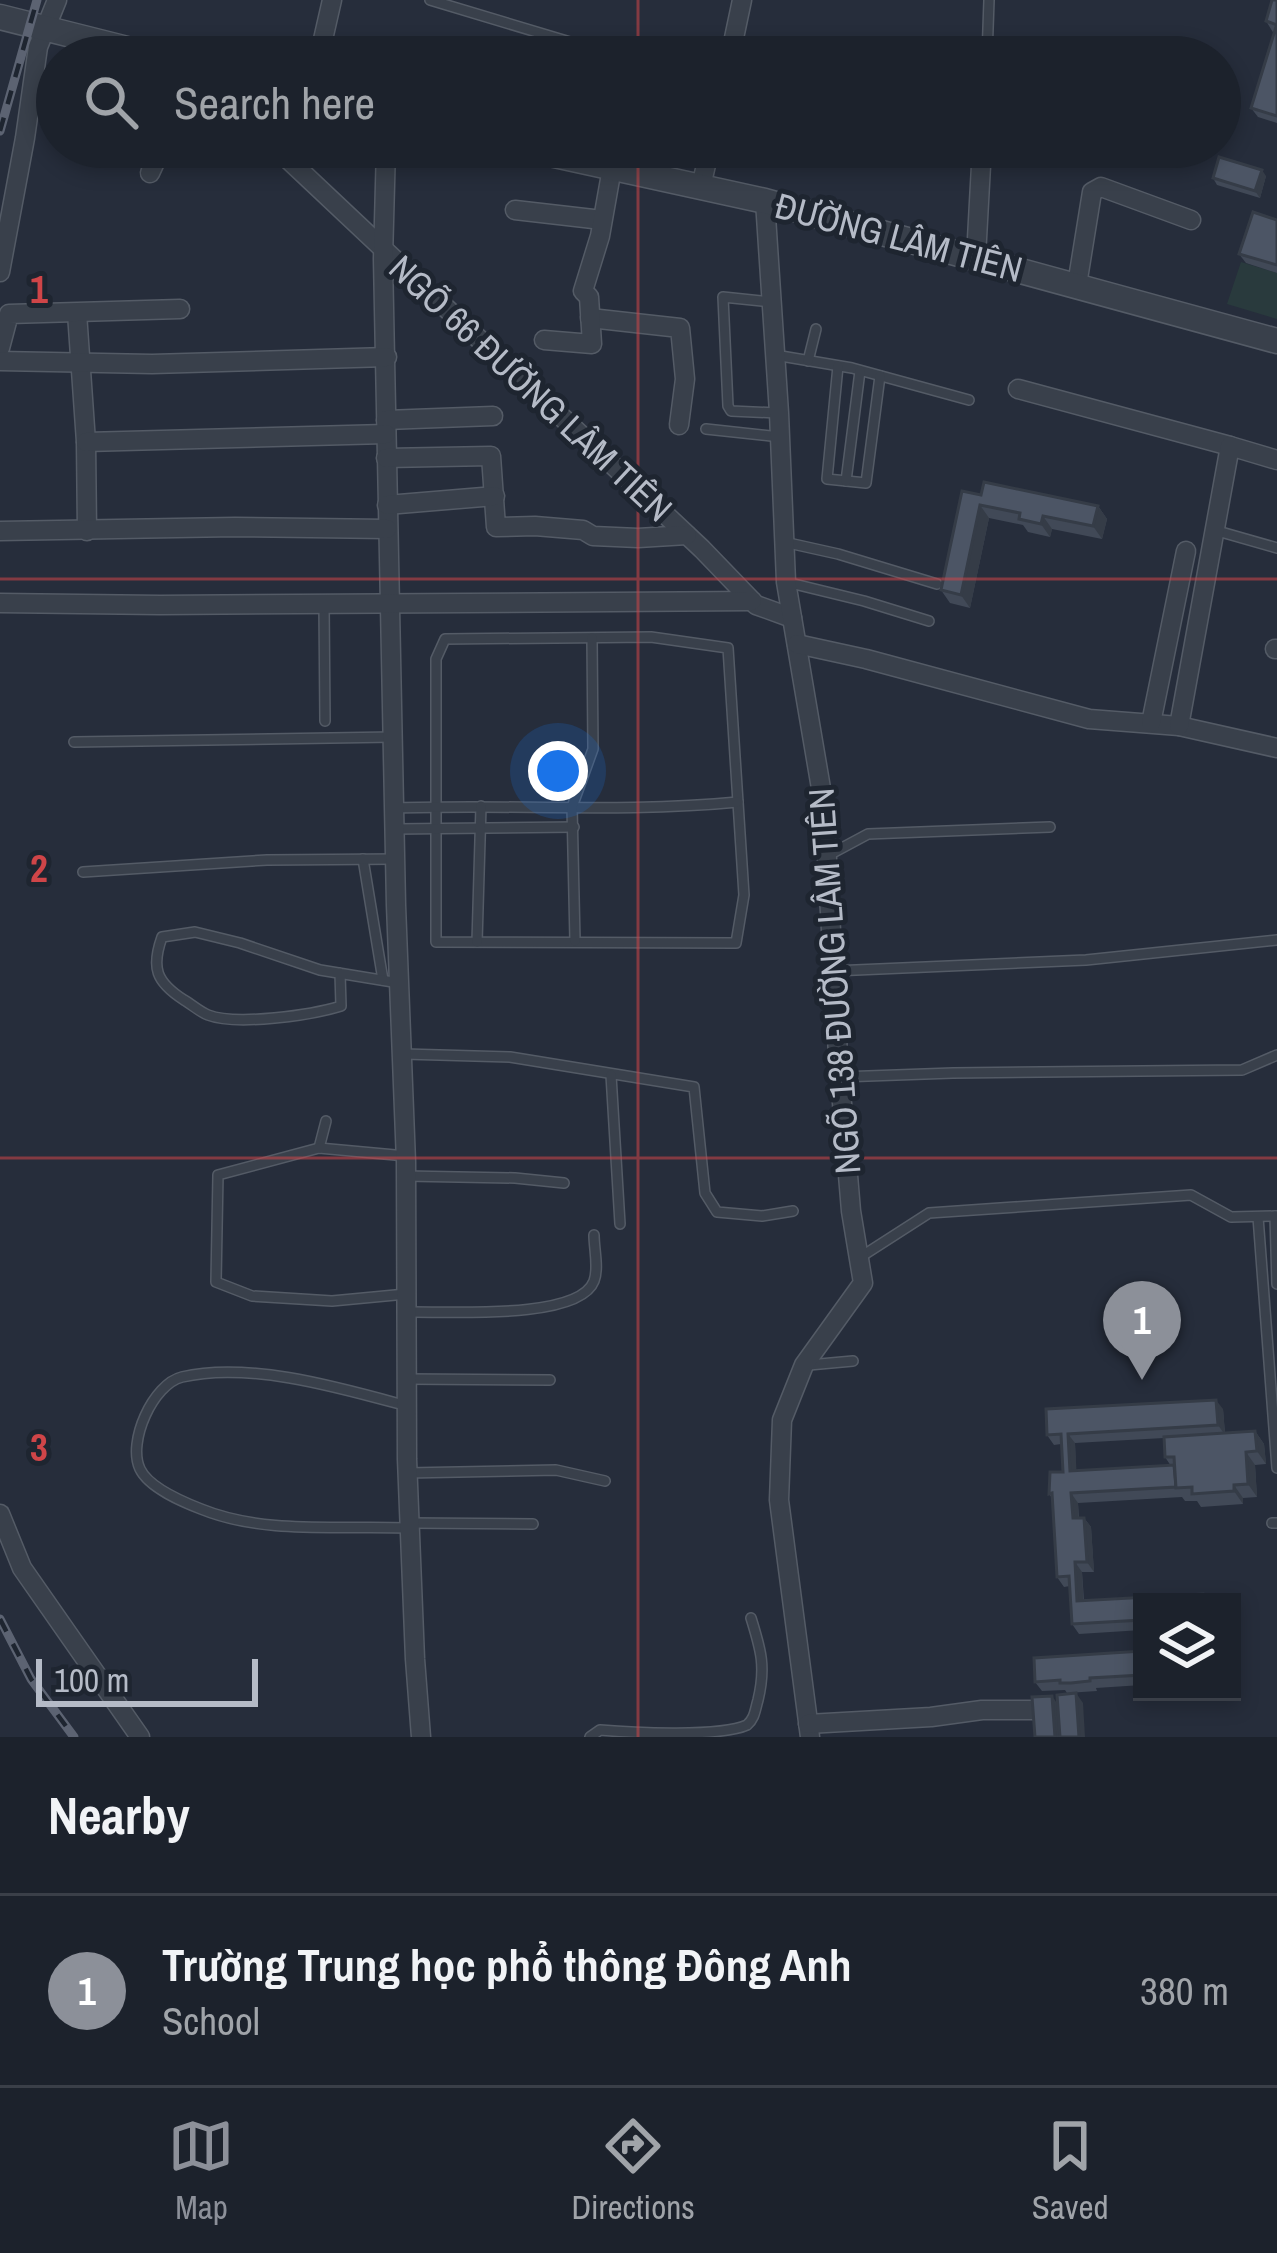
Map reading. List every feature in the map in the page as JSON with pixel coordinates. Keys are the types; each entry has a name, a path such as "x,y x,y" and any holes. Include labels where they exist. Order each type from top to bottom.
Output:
{"street":[{"path":"24,17 57,0"},
{"path":"324,36 332,0"},
{"path":"734,36 742,0"},
{"path":"24,17 88,36"},
{"path":"0,272 36,61"},
{"path":"150,172 152,168"},
{"name":"NGÕ 66 ĐƯỜNG LÂM TIÊN","path":"297,168 752,601 792,618"},
{"path":"385,168 387,529 396,829 391,981 402,1054 407,1473 422,1737"},
{"path":"544,340 592,344 589,297 583,291 612,168"},
{"name":"ĐƯỜNG LÂM TIÊN","path":"612,168 765,201 1277,341"},
{"path":"701,187 705,168"},
{"path":"976,257 981,168"},
{"path":"1077,285 1093,191 1101,187 1191,220"},
{"name":"NGÕ 138 ĐƯỜNG LÂM TIÊN","path":"765,201 786,583 824,806 840,1077 851,1211 863,1283 804,1365 782,1420 779,1500 809,1731"},
{"path":"514,210 602,220"},
{"path":"0,348 9,314 180,310"},
{"path":"77,313 87,531"},
{"path":"590,318 680,328 685,379 679,424"},
{"path":"0,361 152,364 386,357"},
{"path":"1018,389 1277,460"},
{"path":"86,442 386,427 494,416"},
{"path":"1179,726 1231,446"},
{"path":"386,458 491,456 496,527 535,526 638,538 687,535"},
{"path":"387,506 495,496"},
{"path":"0,531 387,529"},
{"path":"1151,723 1186,551"},
{"path":"0,603 752,601"},
{"path":"796,644 1090,719 1179,726 1277,748"},
{"path":"0,1514 22,1568 140,1737"},
{"path":"809,1731 914,1728 982,1710 1034,1709"}],"lane":[{"path":"430,0 550,36"},
{"path":"988,36 989,0"},
{"path":"772,302 723,297 728,406 731,411 779,413"},
{"path":"808,361 816,329"},
{"path":"776,356 860,371 969,400"},
{"path":"838,366 827,479 866,482 880,376"},
{"path":"846,481 860,371"},
{"path":"834,407 874,412"},
{"path":"706,429 780,436"},
{"path":"830,441 870,447"},
{"path":"1214,530 1277,548"},
{"path":"784,542 937,584"},
{"path":"786,583 928,622"},
{"path":"324,605 325,721"},
{"path":"651,637 728,648 743,896 736,943 436,942 436,658 445,639 592,638 651,637"},
{"path":"575,941 572,807 593,748 592,638"},
{"path":"74,742 393,737"},
{"path":"394,808 682,807 738,802"},
{"path":"477,942 482,806"},
{"path":"396,829 574,826"},
{"path":"827,856 868,835 1050,827"},
{"path":"340,974 341,1006 312,1014 209,1016 164,987 154,959 162,937 195,932 320,970 391,981 363,859"},
{"path":"83,872 267,860 395,859"},
{"path":"833,970 1086,960 1277,940"},
{"path":"402,1054 510,1058 694,1088 705,1193 717,1212 762,1216 793,1211"},
{"path":"840,1077 1242,1070 1277,1055"},
{"path":"611,1075 620,1224"},
{"path":"320,1148 326,1121"},
{"path":"406,1156 320,1148 218,1174 216,1282 252,1296 528,1311 588,1290 596,1277 594,1235"},
{"path":"406,1176 564,1183"},
{"path":"859,1258 928,1213 1191,1195 1231,1216 1276,1216 1277,1284"},
{"path":"1258,1216 1277,1468"},
{"path":"804,1365 853,1361"},
{"path":"407,1406 315,1381 218,1372 176,1378 155,1397 144,1418 137,1449 140,1470 154,1485 199,1509 245,1523 533,1524"},
{"path":"407,1379 550,1380"},
{"path":"407,1473 556,1470 605,1481"},
{"path":"590,1737 601,1730 682,1737 743,1729 753,1718 764,1664 751,1618"}],"shaded area":[{"path":"1241,262 1277,273 1277,319 1227,304"}],"building":[{"path":"1272,0 1277,0 1277,25 1266,21"},
{"path":"1277,27 1277,116 1251,108"},
{"path":"1241,164 1262,170 1255,191 1213,178 1216,168 1241,168"},
{"path":"1253,212 1277,220 1277,265 1239,254"},
{"path":"984,482 1098,506 1093,526 1043,516 1041,524 1019,519 1020,513 980,505 961,595 941,590 962,491 981,495"},
{"path":"1216,1400 1218,1425 1068,1434 1070,1471 1174,1465 1176,1487 1071,1493 1073,1518 1084,1518 1087,1562 1075,1562 1077,1601 1133,1598 1133,1621 1072,1624 1069,1576 1057,1577 1049,1494 1050,1472 1063,1472 1061,1434 1047,1435 1046,1409"},
{"path":"1255,1431 1257,1451 1246,1452 1248,1484 1234,1485 1234,1491 1192,1494 1192,1487 1176,1488 1174,1457 1165,1457 1164,1437"},
{"path":"1133,1652 1133,1676 1035,1682 1034,1658"},
{"path":"1076,1693 1079,1737 1060,1737 1057,1695"},
{"path":"1052,1696 1055,1737 1035,1737 1032,1697"}],"railway":[{"path":"0,131 37,0"},
{"path":"0,1619 31,1679 74,1737"}],"place":[{"name":"Trường Trung học phổ thông Đông Anh","path":"1142,1380"}]}
